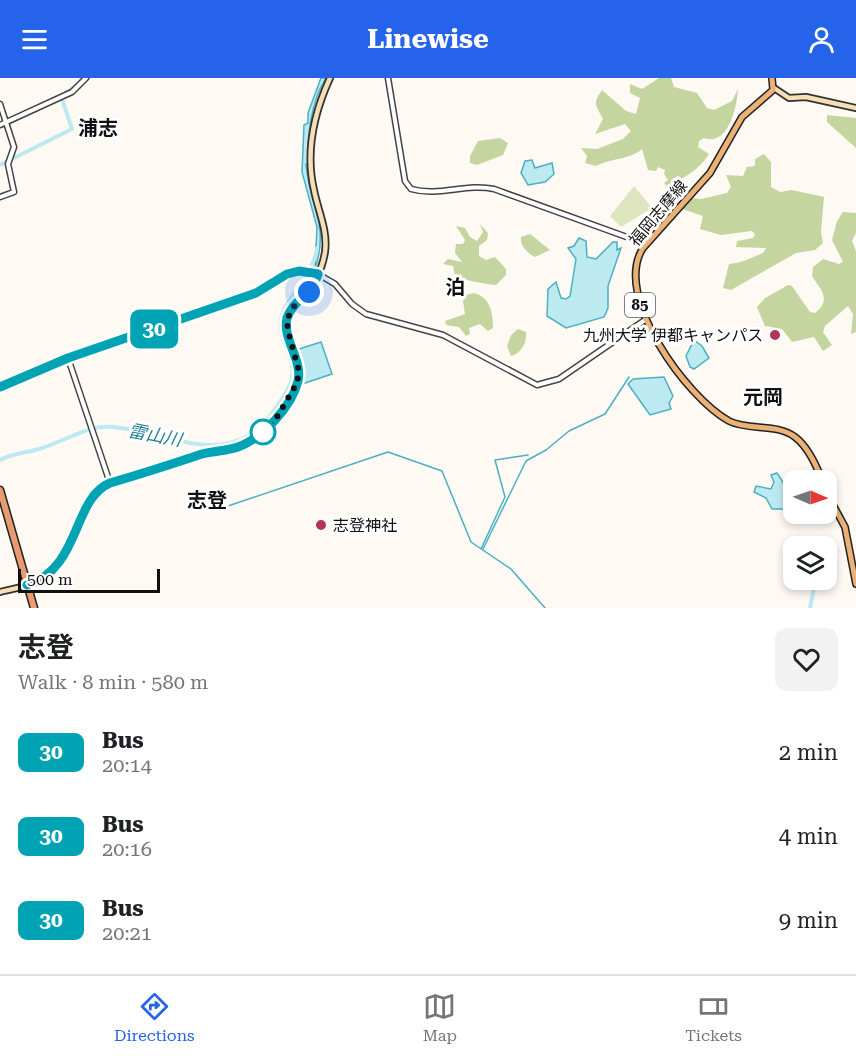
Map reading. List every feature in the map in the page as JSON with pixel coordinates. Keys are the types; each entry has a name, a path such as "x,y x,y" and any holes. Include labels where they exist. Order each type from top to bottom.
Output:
{"highway":[{"path":"0,490 34,608"}],"main road":[{"path":"0,592 43,578 57,567 78,531 95,492 110,483 204,454 240,447 270,427 291,396 298,380 298,366 287,319 296,303 313,286 324,255 324,225 312,182 311,145 316,114 330,78"},
{"path":"772,78 774,88 789,98 806,97 856,108"},
{"name":"福岡志摩線","path":"774,88 742,117 710,173 646,244 640,253 634,272 645,320 673,364 719,414 738,424 791,435 800,442 816,470"},
{"path":"0,387 68,358 256,293 287,274 316,273"},
{"path":"837,512 845,527 856,584"}],"street":[{"path":"0,125 62,97 78,88 86,78"},
{"path":"388,78 405,181 411,189 443,191 475,187 494,189 646,244"},
{"path":"0,104 14,147 8,165 14,192 0,197"},
{"path":"316,273 330,280 352,304 366,314 443,335 537,385 550,384 559,379 645,320"},
{"path":"68,358 110,483"}],"green space":[{"path":"659,78 671,78 674,87 697,93 707,108 714,110 732,101 738,89 736,106 725,131 719,137 704,138 699,141 698,147 709,154 704,161 668,188 664,183 668,180 664,174 665,170 658,167 656,171 648,170 642,149 637,153 596,166 585,163 587,156 581,148 597,149 623,139 631,131 625,124 595,134 603,119 596,104 602,90 626,111 636,114 640,98 630,93 630,84 642,89"},
{"path":"827,115 856,118 856,148 827,122"},
{"path":"500,138 508,143 503,155 477,165 470,163 470,156 478,141"},
{"path":"764,154 771,162 771,187 780,192 792,190 824,197 821,232 823,243 815,250 796,253 731,290 723,288 729,264 763,253 766,248 736,247 737,241 753,238 755,234 752,231 721,235 700,229 703,216 682,209 692,198 701,199 727,193 731,187 726,175 743,176 747,167 755,166 755,159"},
{"path":"634,186 652,208 621,227 610,216"},
{"path":"843,212 856,213 856,233 852,241 856,251 856,332 851,334 853,314 848,306 825,326 823,332 832,345 823,351 814,337 792,342 782,329 765,326 757,307 765,298 788,285 792,286 810,312 815,313 820,308 824,299 812,276 813,267 823,259 839,264 843,262 832,240 837,221"},
{"path":"480,224 488,233 487,240 479,246 479,256 486,260 495,257 506,269 506,275 496,285 455,276 453,266 443,264 448,259 462,262 455,253 456,244 463,244 465,240 456,226 465,228 470,237 477,241 483,232"},
{"path":"530,234 550,250 535,257 529,253 523,246 521,237"},
{"path":"474,293 484,298 490,307 493,328 488,331 480,324 469,328 470,334 466,336 459,327 446,325 445,321 465,314 463,301 466,295"},
{"path":"518,329 526,332 526,340 521,350 511,356 507,346 511,335"}],"water":[{"path":"321,78 326,78 313,108 308,142 308,164 306,164 320,227 319,253 315,269 317,227 302,172 304,125 308,123 308,113"},
{"path":"532,160 535,168 552,163 554,174 545,182 528,185 521,173 525,161"},
{"path":"579,238 586,241 587,257 596,259 613,242 617,242 617,250 621,248 608,286 608,308 604,317 566,328 547,316 548,289 556,282 561,298 566,299 570,296 576,259 568,248 574,246"},
{"path":"694,340 702,346 709,358 694,369 690,367 686,356"},
{"path":"321,342 332,374 299,385 302,371 296,350"},
{"path":"664,377 673,396 669,403 671,409 650,415 628,384 633,379"},
{"path":"777,473 783,482 783,509 772,509 766,498 754,492 756,486 771,489 774,482 771,475"}],"waterway":[{"path":"0,165 72,129 61,96 76,86"},
{"name":"雷山川","path":"0,460 48,446 84,431 103,427 135,430 178,441 220,445 240,440 258,429 275,409 291,382 292,364 282,335 281,320 287,304 310,270 317,248"},
{"path":"483,549 526,461 546,450 569,431 605,414 629,377"},
{"path":"225,507 388,452 442,471 471,542 511,569 545,608"},
{"path":"481,549 505,497 495,460 528,455"},
{"path":"810,608 814,590"}],"bus line":[{"name":"30","path":"0,387 68,358 256,293 287,274 299,271 318,274 313,286 291,309 287,319 299,371 298,380 296,388 270,427 240,447 204,454 100,487 96,490 78,531 57,567 43,578 27,585"}],"place":[{"name":"九州大学 伊都キャンパス","path":"775,335"},
{"name":"志登神社","path":"321,525"}],"district":[{"name":"浦志","path":"98,128"},
{"name":"泊","path":"455,287"},
{"name":"元岡","path":"763,397"},
{"name":"志登","path":"207,500"}],"route":[{"path":"263,432 274,422 296,388 299,371 287,319 291,309 309,292"}]}
